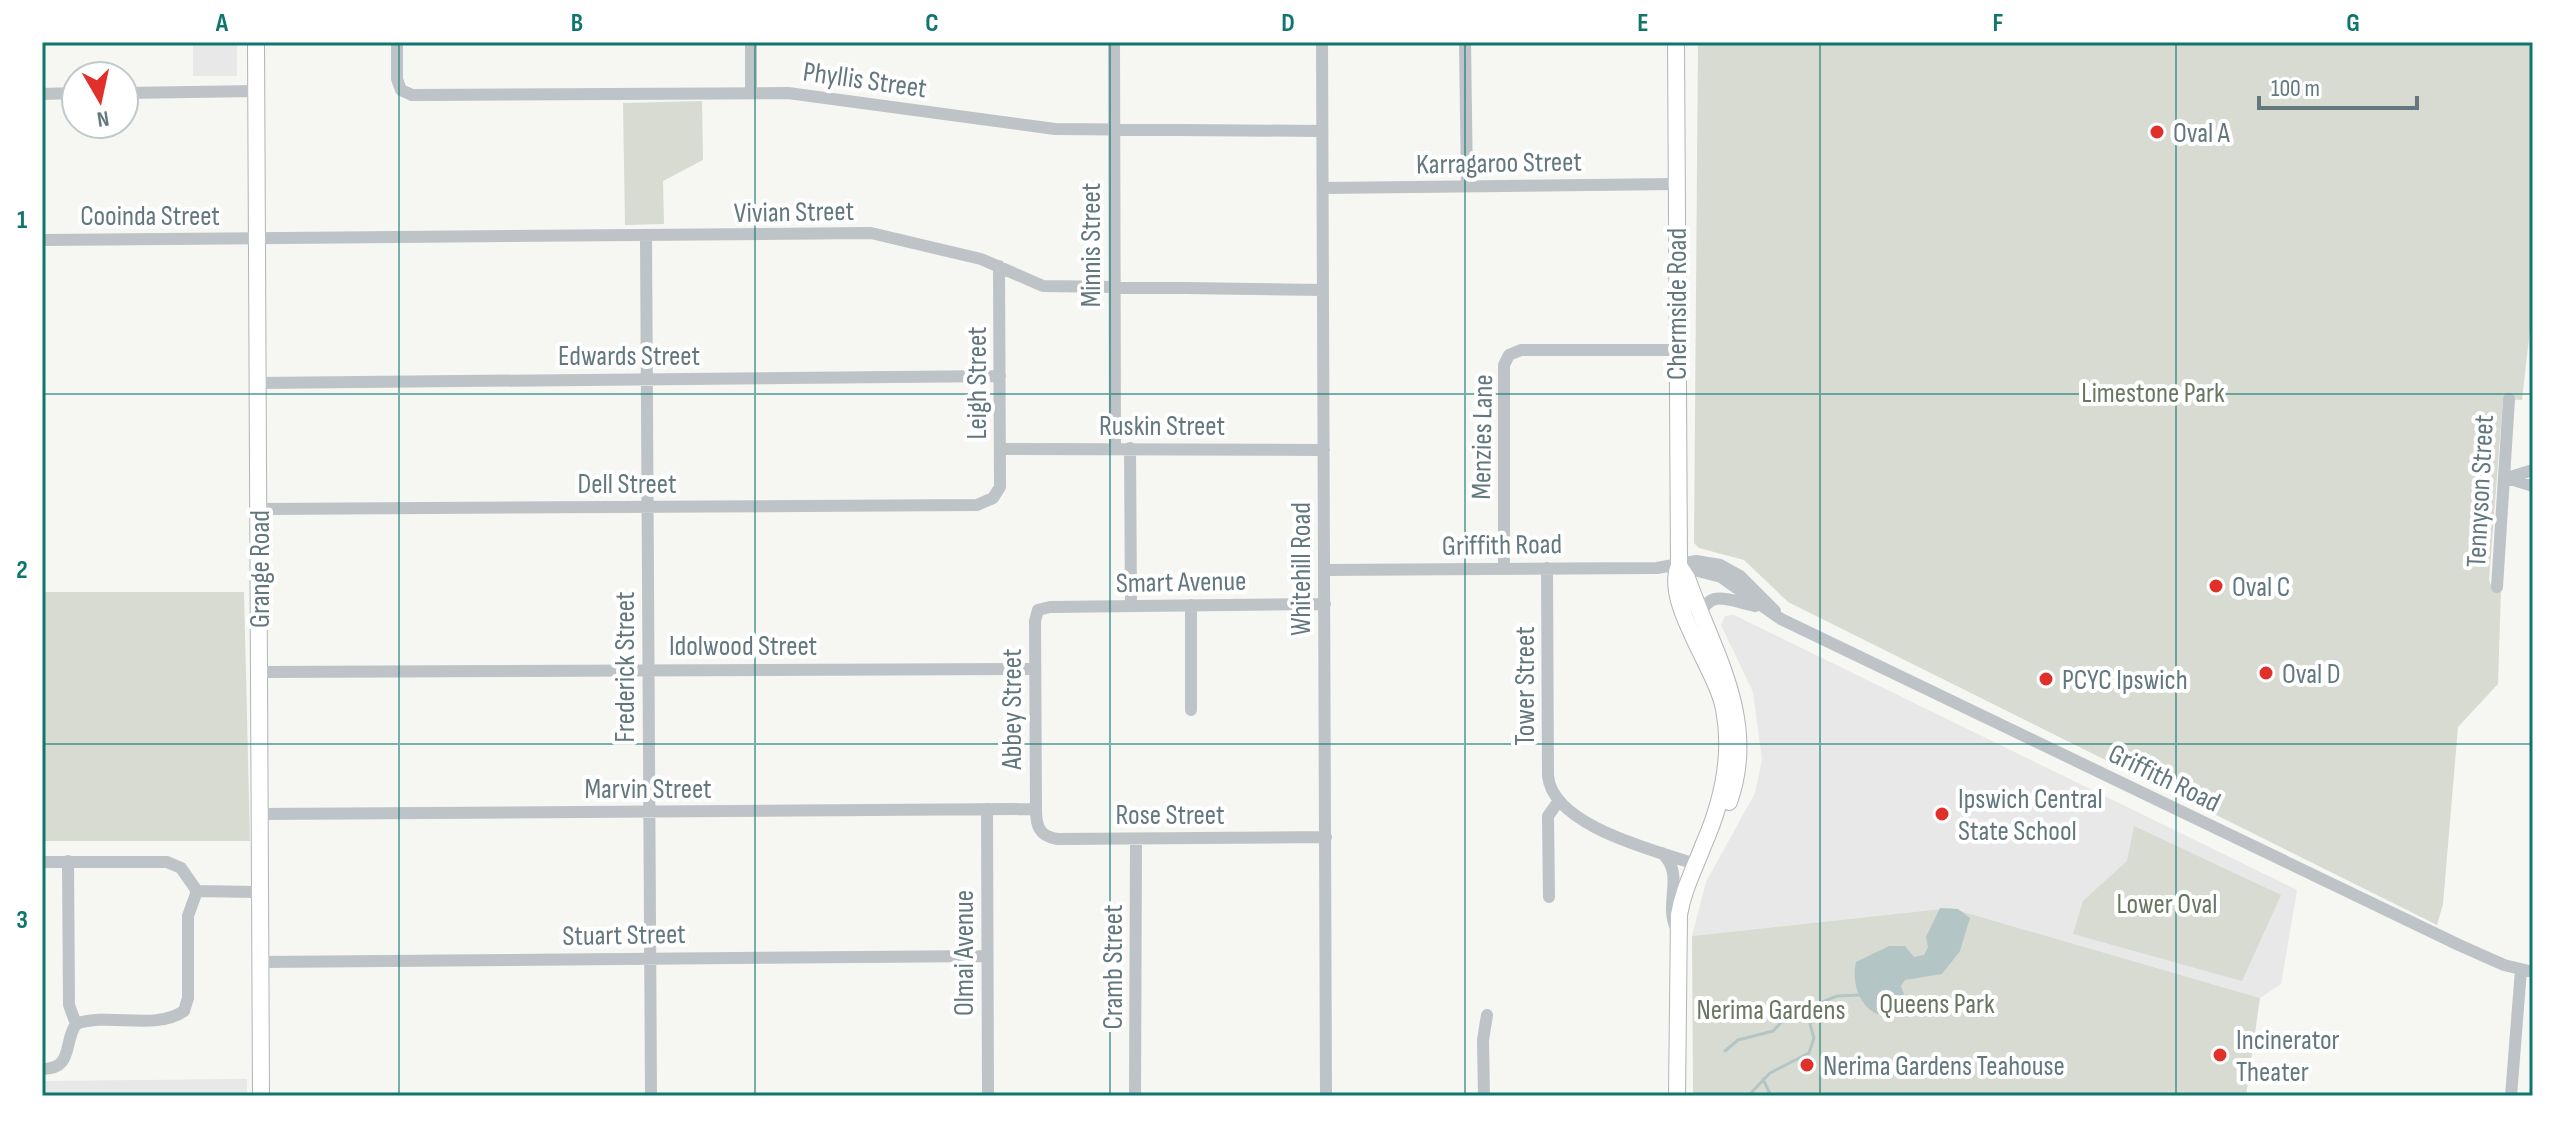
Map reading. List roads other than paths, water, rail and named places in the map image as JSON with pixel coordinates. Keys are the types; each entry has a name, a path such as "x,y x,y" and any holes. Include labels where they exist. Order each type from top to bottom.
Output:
{"main road":[{"name":"Grange Road","path":"256,42 261,1096"},
{"name":"Chermside Road","path":"1676,42 1679,566 1675,578 1678,596 1720,695 1728,733 1724,781 1704,845"},
{"name":"Chermside Road","path":"1677,1096 1678,932 1682,898 1695,864 1733,789 1740,735 1731,687 1679,566"}],"street":[{"name":"Phyllis Street","path":"397,42 397,79 401,90 412,95 788,93 1055,129 1322,131"},
{"path":"751,42 751,93"},
{"name":"Minnis Street","path":"1114,42 1115,448"},
{"name":"Whitehill Road","path":"1322,42 1326,1096"},
{"path":"1465,42 1467,186"},
{"path":"140,93 256,91"},
{"name":"Karragaroo Street","path":"1323,188 1676,184"},
{"name":"Vivian Street","path":"257,239 871,233 941,247 999,266 1043,286 1323,290"},
{"name":"Frederick Street","path":"646,237 651,1096"},
{"name":"Cooinda Street","path":"42,240 257,239"},
{"name":"Leigh Street","path":"993,498 1000,487 1001,449 999,266"},
{"name":"Menzies Lane","path":"1504,568 1504,365 1509,355 1521,350 1676,350"},
{"name":"Edwards Street","path":"258,383 1000,376"},
{"name":"Tennyson Street","path":"2497,587 2507,478 2509,399"},
{"path":"1130,448 1131,606"},
{"name":"Ruskin Street","path":"1001,449 1324,450"},
{"path":"2507,478 2533,470"},
{"path":"2507,478 2533,486"},
{"name":"Dell Street","path":"259,509 977,505 993,498"},
{"name":"Griffith Road","path":"1325,570 1679,566 1701,561 1728,568 1790,623"},
{"name":"Griffith Road","path":"1679,566 1721,577 1762,608 1790,623 2459,945 2527,971"},
{"name":"Tower Street","path":"1547,568 1548,779 1558,802 1548,818 1549,897"},
{"path":"1701,617 1705,605 1718,598 1762,608"},
{"name":"Smart Avenue","path":"1038,610 1325,604"},
{"path":"1191,605 1191,710"},
{"name":"Abbey Street","path":"1036,809 1035,621 1038,610"},
{"name":"Idolwood Street","path":"260,672 1035,669"},
{"path":"1558,802 1604,831 1695,864"},
{"name":"Olmai Avenue","path":"987,809 988,1096"},
{"name":"Rose Street","path":"1036,809 1036,825 1050,837 1326,837"},
{"name":"Marvin Street","path":"260,814 1036,809"},
{"name":"Cramb Street","path":"1135,1096 1136,839"},
{"path":"1662,853 1674,871 1671,912 1678,932"},
{"path":"42,1069 63,1062 76,1024 69,1005 68,861"},
{"path":"42,862 167,862 181,868 197,891"},
{"path":"197,891 261,892"},
{"path":"76,1024 90,1019 171,1018 184,1011 188,998 188,916 197,891"},
{"name":"Stuart Street","path":"261,962 987,956"},
{"path":"2511,1096 2527,971"},
{"path":"1484,1096 1483,1040 1487,1015"}],"waterway":[{"path":"1725,1051 1738,1040 1773,1031 1795,1008 1813,1006 1837,996 1860,995"},
{"path":"1748,1096 1770,1073 1809,1053 1814,1038 1810,1024 1822,1003"},
{"path":"1763,1079 1771,1096"}],"place":[{"name":"Oval A","path":"2157,132"},
{"name":"Oval C","path":"2216,586"},
{"name":"Oval D","path":"2266,673"},
{"name":"PCYC Ipswich","path":"2046,679"},
{"name":"Ipswich Central State School","path":"1942,814"},
{"name":"Incinerator Theater","path":"2220,1055"},
{"name":"Nerima Gardens Teahouse","path":"1807,1065"}],"park label":[{"name":"Limestone Park","path":"2153,392"},
{"name":"Lower Oval","path":"2167,903"},
{"name":"Queens Park","path":"1937,1003"},
{"name":"Nerima Gardens","path":"1771,1009"}]}
